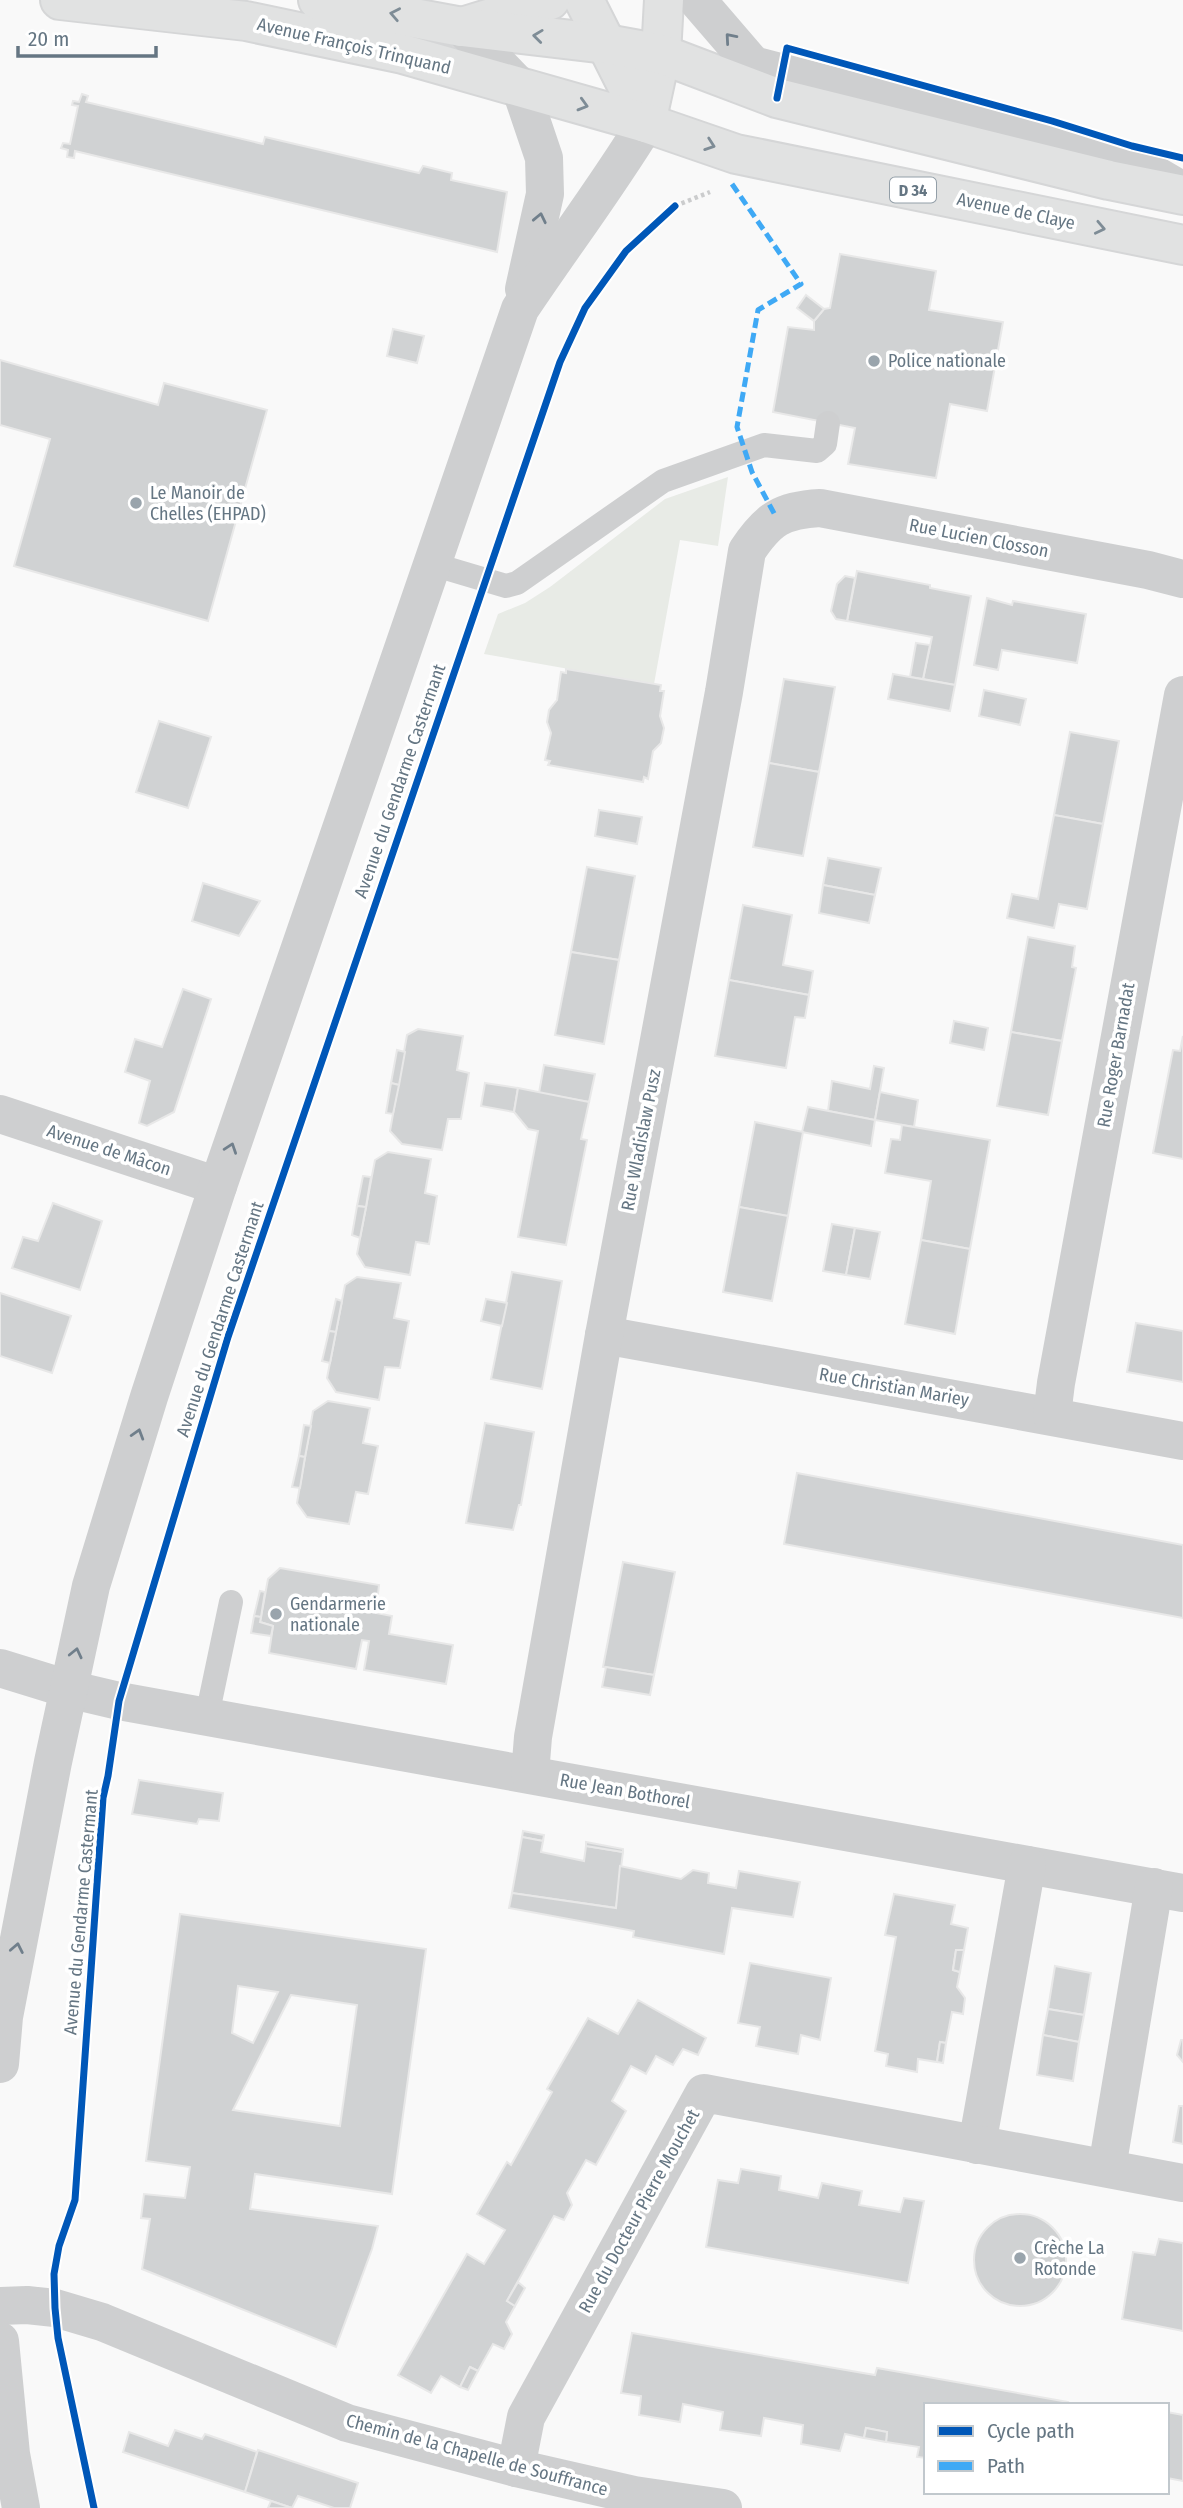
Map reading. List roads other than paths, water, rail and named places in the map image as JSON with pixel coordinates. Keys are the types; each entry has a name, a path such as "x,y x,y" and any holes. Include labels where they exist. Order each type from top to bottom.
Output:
{"main road":[{"name":"Avenue François Trinquand","path":"60,0 246,21 403,54 646,123"},
{"name":"Avenue François Trinquand","path":"318,0 462,27 606,44 661,54"},
{"path":"462,27 550,0"},
{"path":"584,0 646,123"},
{"path":"646,123 661,54 664,0"},
{"path":"661,54 776,98 1109,180 1183,193"},
{"name":"Avenue de Claye","path":"646,123 736,154 1183,245"}],"street":[{"path":"698,0 753,65 1140,166 1183,193"},
{"path":"0,2064 4,2017 68,1689 91,1586 218,1186 520,309 545,194 544,158 520,87 462,27"},
{"path":"520,309 591,204 610,182 646,123"},
{"name":"Rue Lucien Closson","path":"776,517 796,509 820,508 1148,570 1183,579"},
{"name":"Rue Wladislaw Pusz","path":"530,1774 533,1737 604,1335 724,692 747,551 759,533 776,517"},
{"name":"Rue Roger Barnadat","path":"1052,1415 1183,695"},
{"name":"Avenue de Mâcon","path":"0,1114 218,1186"},
{"name":"Rue Christian Mariey","path":"604,1335 1183,1441"},
{"name":"Rue Jean Bothorel","path":"0,1668 68,1689 207,1716 1169,1890"},
{"path":"977,2145 1027,1864"},
{"path":"1107,2168 1169,1890"},
{"name":"Rue du Docteur Pierre Mouchet","path":"516,2468 526,2417 704,2093 1183,2183"},
{"name":"Chemin de la Chapelle de Souffrance","path":"0,2306 55,2308 102,2322 347,2423 516,2468 634,2495 723,2508"},
{"path":"0,2341 11,2454 20,2508"}],"lane":[{"path":"432,564 506,586 517,583 663,481 764,445 817,451 825,444 828,423"},
{"path":"207,1716 231,1602"}],"place":[{"name":"Police nationale","path":"874,361"},
{"name":"Le Manoir de Chelles (EHPAD)","path":"136,503"},
{"name":"Gendarmerie nationale","path":"276,1614"},
{"name":"Crèche La Rotonde","path":"1020,2258"}]}
